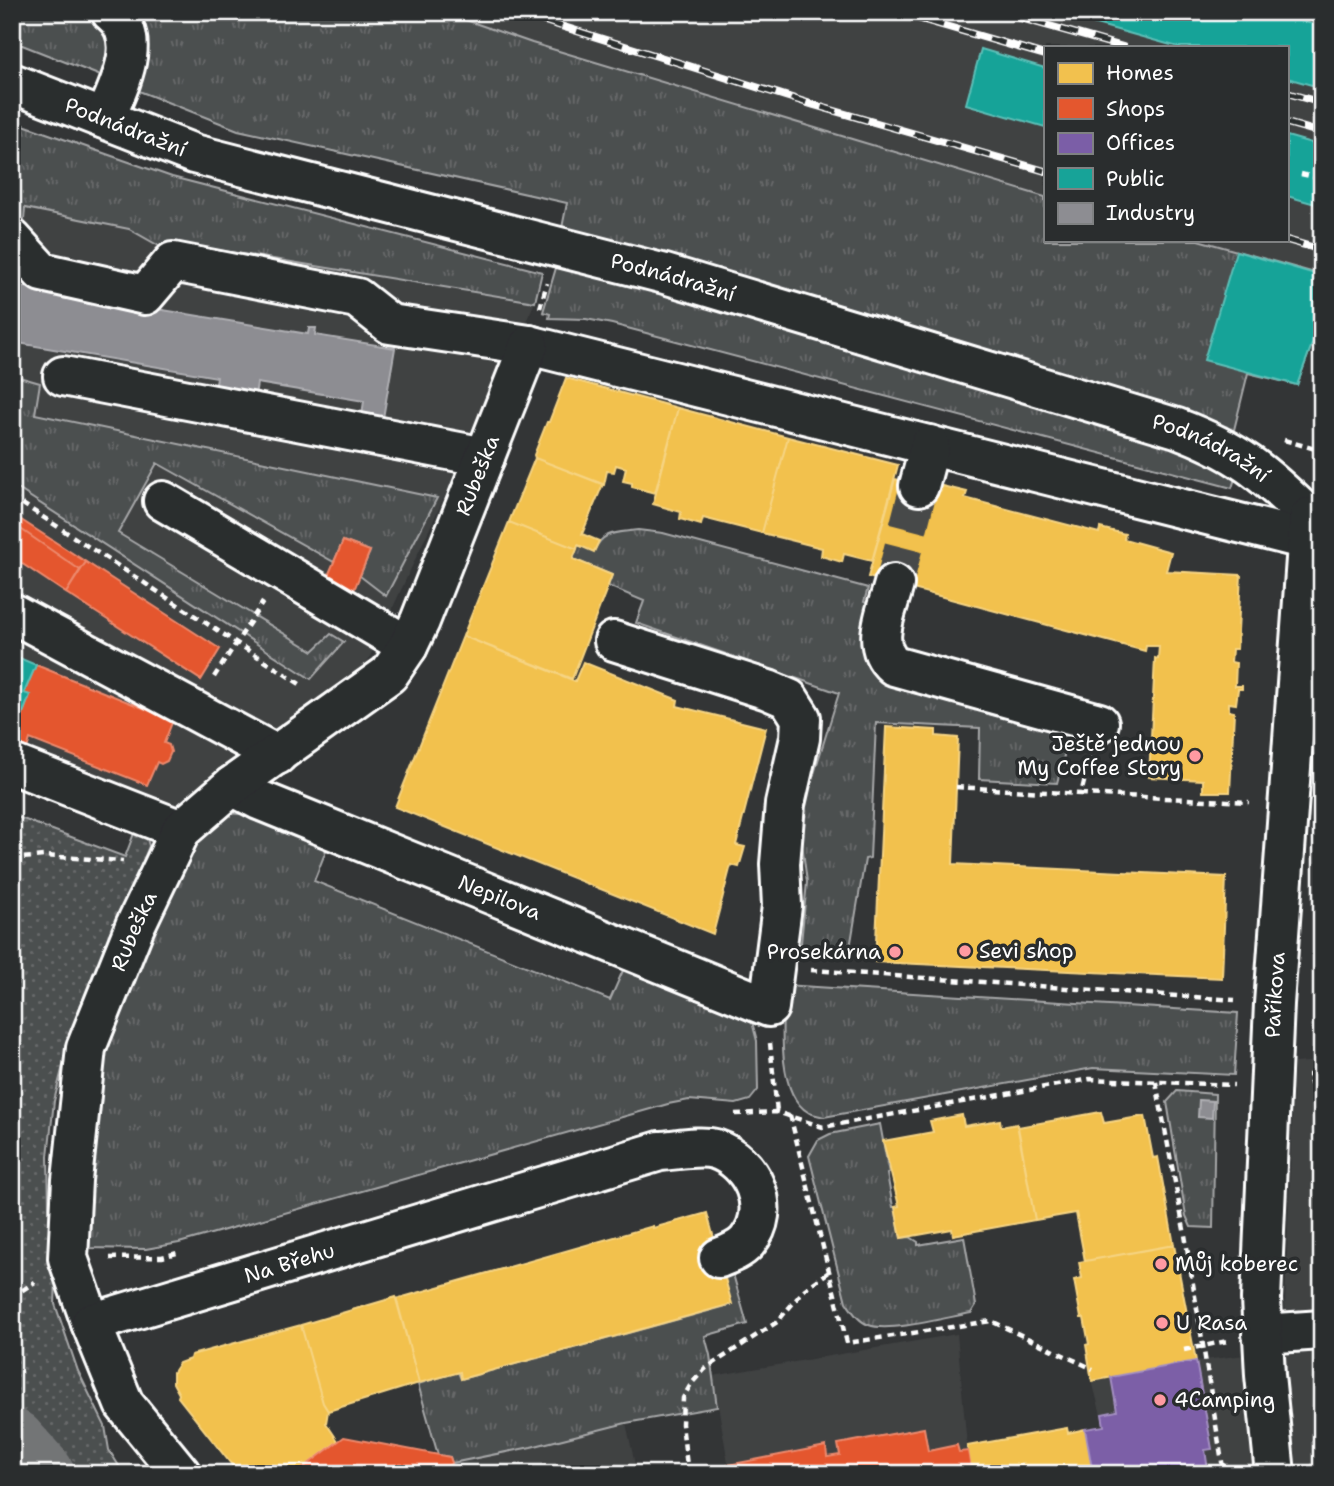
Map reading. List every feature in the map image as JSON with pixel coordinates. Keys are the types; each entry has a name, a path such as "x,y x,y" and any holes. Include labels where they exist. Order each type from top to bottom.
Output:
{"street":[{"path":"104,119 127,63 128,40 116,16 111,12"},
{"name":"Podnádražní","path":"12,83 194,154 665,274 1177,428 1212,441 1244,458 1269,477 1313,522"},
{"path":"12,239 42,272 145,295 173,262 357,298 390,324 529,345 930,444 1313,522"},
{"name":"Rubeška","path":"91,1323 68,1258 72,1180 86,1048 135,926 173,846 232,786 389,674 408,646 529,345"},
{"path":"63,376 485,457"},
{"path":"919,486 930,444"},
{"path":"163,501 408,646"},
{"name":"Paříkova","path":"1275,1474 1262,1334 1270,1086 1274,1004 1308,748 1313,522"},
{"path":"894,584 880,645 884,657 894,666 1099,723"},
{"path":"12,613 277,755"},
{"path":"614,641 768,690 789,699 801,718 800,738 785,804 780,864 782,906 769,1007"},
{"path":"12,764 173,846"},
{"name":"Nepilova","path":"232,786 271,805 769,1007"},
{"name":"Na Břehu","path":"91,1323 660,1151 712,1148 733,1157 750,1173 759,1202 755,1230 746,1243 719,1258"},
{"path":"91,1323 124,1404 181,1474"},
{"path":"1262,1334 1322,1330"}],"path":[{"path":"1301,174 1322,179"},
{"path":"529,345 558,245"},
{"path":"12,497 339,710"},
{"path":"237,643 254,616"},
{"path":"1081,794 1099,723"},
{"path":"956,788 1261,802"},
{"path":"12,859 173,846"},
{"path":"851,974 1274,1004"},
{"path":"769,1007 769,1036 777,1112"},
{"path":"823,1126 1090,1079 1270,1086"},
{"path":"1156,1082 1185,1235 1224,1474"},
{"path":"790,1115 847,1343 991,1321 1093,1369"},
{"path":"688,1474 682,1424 683,1398 691,1384 705,1368 777,1322 805,1289 830,1272"},
{"path":"1312,1443 1322,1442"}],"shaded area":[{"path":"443,12 1322,12 1322,274 1206,242 1288,242 1288,46 1044,46 1044,196 532,43"},
{"path":"25,208 129,229 161,247 200,247 535,302 367,663 161,837 12,776 12,218 24,220"},
{"path":"1322,1061 1322,1474 1093,1474 1104,1426 1092,1381 1196,1361 1287,1350 1285,1304 1294,1063"},
{"path":"957,1334 972,1474 730,1474 713,1376"},
{"path":"626,1423 637,1474 295,1474 344,1437 450,1457 452,1463"}],"green space":[{"path":"12,12 443,12 532,43 1044,197 1044,242 1205,242 1322,275 1322,317 1297,385 1248,373 1232,438 562,228 567,203 238,130 12,41"},
{"path":"12,121 172,177 542,272 535,302 200,247 161,247 129,229 25,208 24,220 12,218"},
{"path":"558,261 1171,440 1238,469 1232,488 612,324 586,319 549,318 550,314 543,312"},
{"path":"12,375 40,383 35,414 437,498 386,596 360,576 370,551 343,541 334,562 157,463 118,533 313,651 331,634 344,642 311,679 12,485"},
{"path":"638,530 663,533 868,588 864,602 872,605 862,646 863,655 873,671 884,679 1070,732 1057,783 979,779 980,728 876,723 870,858 865,859 849,954 800,953 807,882 802,843 791,836 804,806 839,693 636,623 644,601 608,586 612,575 573,559 578,545 594,551 607,536"},
{"path":"226,813 254,815 329,843 314,881 610,1000 624,968 740,1009 752,1022 757,1041 758,1090 750,1100 736,1104 689,1100 668,1104 179,1243 146,1249 88,1248 96,1092 106,1054 176,874 196,841"},
{"path":"12,815 125,857 136,828 146,835 149,846 67,1050 54,1101 48,1156 49,1207 57,1254 55,1304 78,1371 105,1426 109,1450 124,1474 12,1474"},
{"path":"784,985 1238,1013 1234,1075 1093,1068 824,1117 808,1112 797,1102 790,1089 783,1053"},
{"path":"1177,1091 1215,1094 1213,1228 1191,1227 1186,1216 1167,1102"},
{"path":"880,1124 893,1207 901,1238 910,1237 918,1242 918,1245 964,1237 976,1305 971,1313 904,1326 878,1327 862,1321 846,1302 809,1156 818,1140 830,1134"},
{"path":"733,1274 747,1324 705,1336 717,1407 626,1423 531,1447 452,1463 450,1457 438,1455 418,1384 458,1372 461,1379 730,1305 723,1278"}],"building: Homes":[{"path":"566,378 678,408 655,493 632,487 632,483 623,481 626,468 616,465 614,472 607,471 604,485 535,458"},
{"path":"678,408 788,437 762,533 703,518 701,525 680,519 681,512 653,504"},
{"path":"788,437 898,465 872,561 844,554 842,562 821,556 822,548 762,533"},
{"path":"535,458 603,484 582,534 599,541 594,552 578,545 577,549 509,522"},
{"path":"895,479 941,491 942,486 967,492 965,498 1099,533 1100,528 1125,534 1124,539 1171,552 1166,571 1241,575 1237,649 1232,649 1231,662 1236,663 1235,686 1242,686 1242,689 1238,689 1236,704 1229,703 1229,711 1234,712 1230,792 1203,792 1203,780 1149,777 1155,658 1158,659 1159,646 1146,646 1145,651 868,577"},
{"path":"509,522 577,549 573,559 612,575 572,679 463,636"},
{"path":"463,636 575,681 583,662 678,700 677,706 766,728 736,845 745,847 739,867 731,865 713,934 395,807"},
{"path":"886,727 936,730 936,736 958,738 953,864 1226,877 1222,978 875,962"},
{"path":"1101,1112 1104,1123 1145,1116 1153,1158 1158,1157 1174,1245 1085,1261 1076,1213 1035,1220 1018,1127"},
{"path":"962,1115 964,1126 1000,1120 1001,1127 1017,1124 1035,1220 953,1235 952,1229 901,1238 895,1207 899,1206 883,1141 933,1132 930,1121"},
{"path":"707,1213 732,1304 461,1379 460,1372 419,1383 396,1299"},
{"path":"1174,1245 1196,1361 1092,1381 1086,1345 1089,1344 1074,1280 1082,1278 1079,1262"},
{"path":"396,1297 419,1383 328,1411 323,1403 301,1325"},
{"path":"301,1325 323,1403 328,1411 326,1423 338,1441 295,1474 239,1474 178,1397 173,1383 173,1372 179,1363 190,1359 191,1355"},
{"path":"1067,1428 1068,1433 1085,1429 1093,1474 972,1474 967,1446"}],"building: Shops":[{"path":"12,514 86,562 80,570 12,523"},
{"path":"12,523 80,570 66,593 12,557"},
{"path":"343,541 370,551 354,590 327,578"},
{"path":"86,562 220,649 201,680 66,593"},
{"path":"36,665 173,720 164,743 169,745 171,752 167,761 161,764 157,762 147,785 30,739 27,749 12,743 30,695 24,693"},
{"path":"924,1428 928,1451 957,1445 959,1452 968,1451 972,1474 730,1474 728,1465 826,1446 827,1457 840,1455 838,1444"},
{"path":"344,1437 450,1457 452,1463 438,1474 295,1474"}],"building: Offices":[{"path":"1196,1361 1212,1449 1205,1450 1208,1470 1190,1474 1093,1474 1085,1429 1104,1426 1102,1414 1117,1411 1111,1377"}],"building: Public":[{"path":"1053,12 1272,12 1322,27 1322,88 1288,78 1288,46 1174,46"},
{"path":"981,49 1044,68 1044,127 966,104"},
{"path":"1288,136 1322,146 1322,206 1288,196"},
{"path":"1236,251 1322,276 1322,317 1297,385 1204,360"},
{"path":"12,655 36,665 24,693 30,695 15,733 12,732"}],"building: Industry":[{"path":"12,285 308,334 309,328 316,328 315,335 395,348 383,418 362,415 364,401 257,383 254,402 214,395 217,377 12,342"},
{"path":"1199,1100 1213,1101 1212,1118 1198,1117"}],"waterway":[{"path":"12,1443 40,1474"}],"tunnel":[{"path":"894,584 919,486"}],"railway":[{"path":"516,12 814,105 1044,171"},
{"path":"897,12 1044,55"},
{"path":"1000,12 1119,46"},
{"path":"1311,12 1322,15"},
{"path":"1288,93 1322,103"},
{"path":"1288,123 1322,133"},
{"path":"1288,240 1322,250"}],"place":[{"name":"Ještě jednou My Coffee Story","path":"1195,756"},
{"name":"Sevi shop","path":"965,951"},
{"name":"Prosekárna","path":"895,952"},
{"name":"Můj koberec","path":"1161,1264"},
{"name":"U Rasa","path":"1162,1323"},
{"name":"4Camping","path":"1160,1400"}]}
